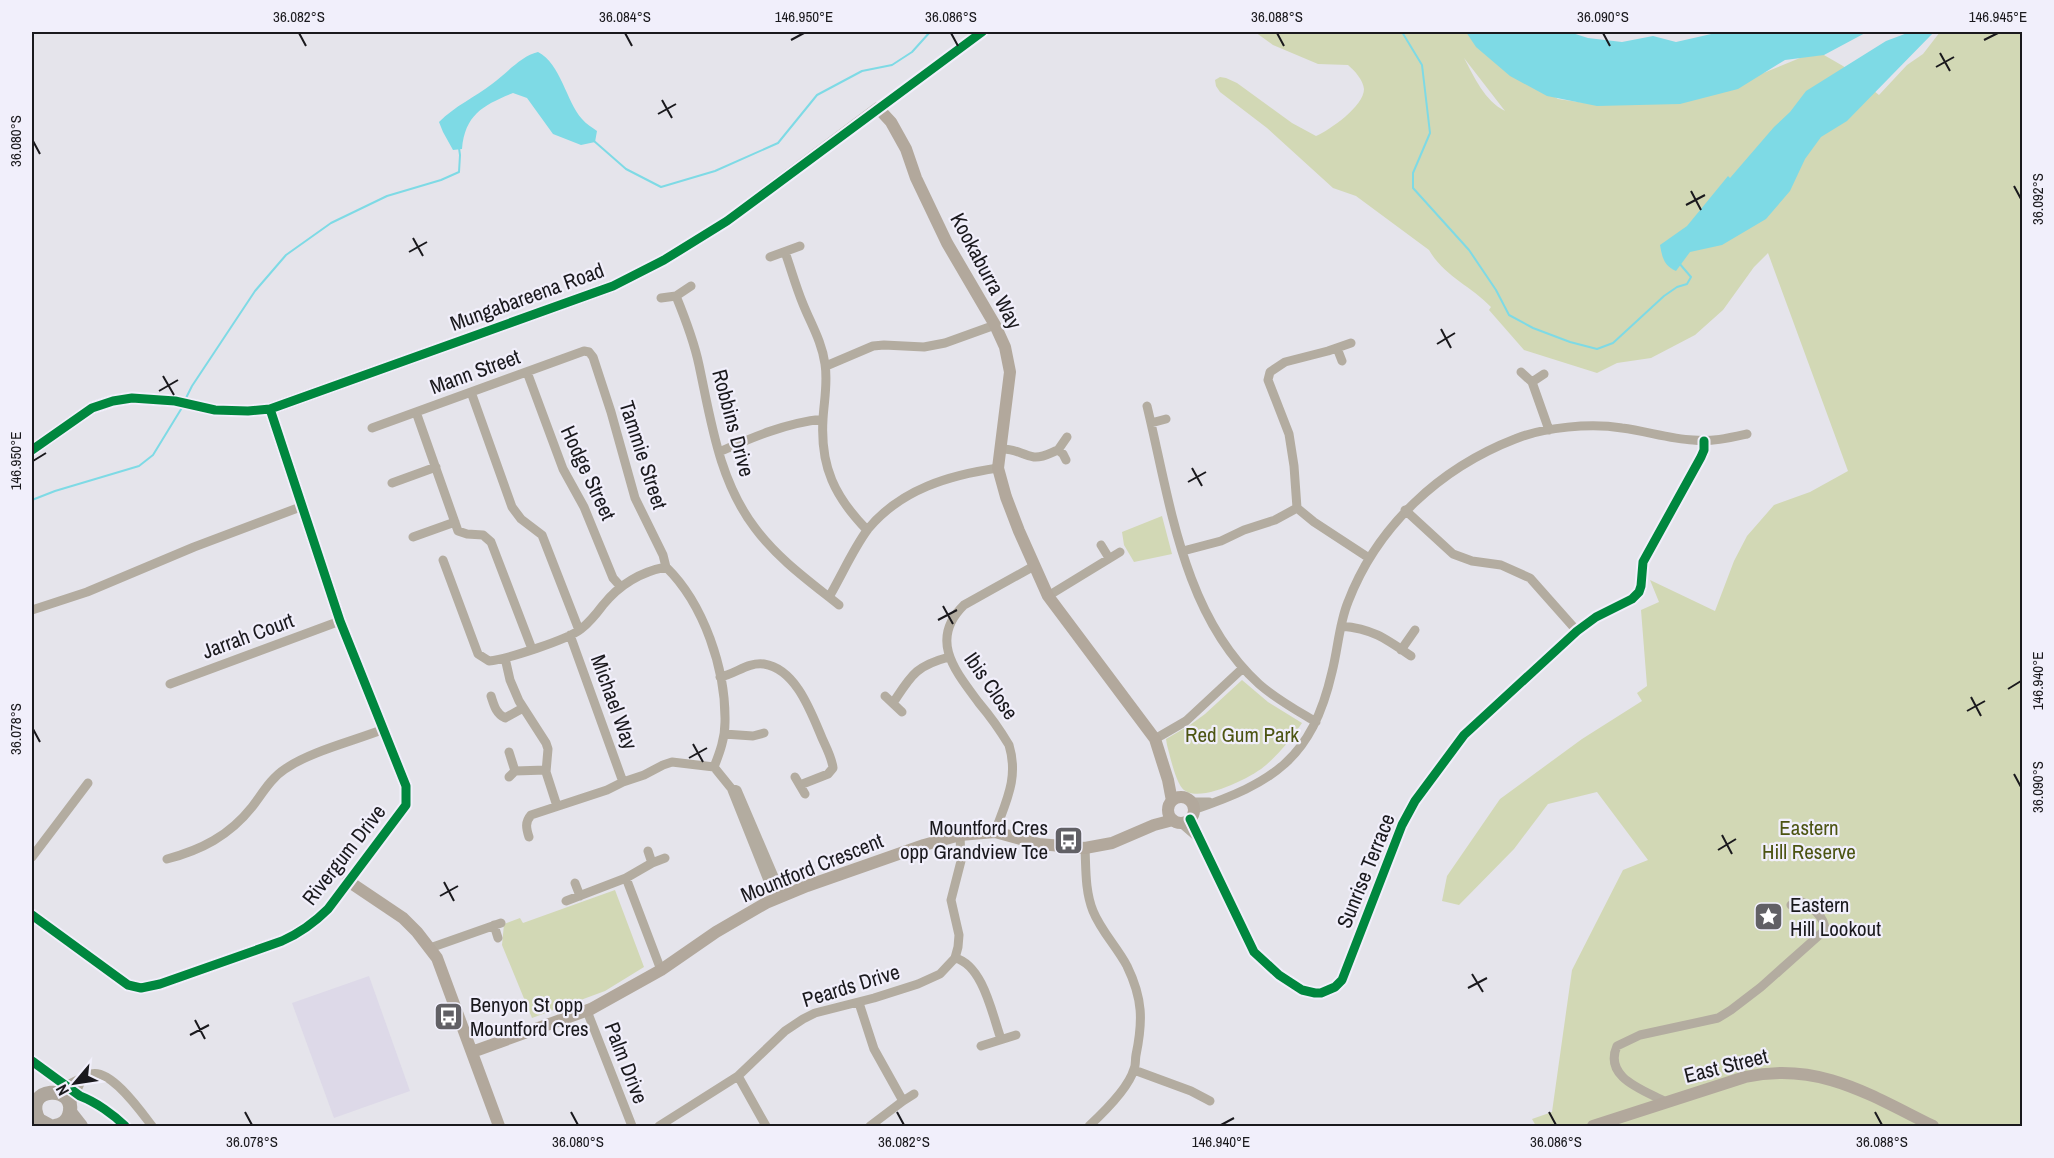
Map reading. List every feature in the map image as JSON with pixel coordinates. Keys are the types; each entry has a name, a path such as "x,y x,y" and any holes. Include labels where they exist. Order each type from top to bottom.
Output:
{"main road":[{"path":"32,1085 64,1096 81,1126"},
{"path":"50,1126 39,1120 33,1105 39,1098 51,1092"},
{"path":"56,1126 64,1123 70,1109"}],"street":[{"name":"Mungabareena Road","path":"32,450 92,408 132,398 175,401 195,407 240,411 270,409 613,286 664,260 727,221 982,32"},
{"name":"Kookaburra Way","path":"878,108 891,122 906,149 916,178 947,243 995,325 1005,347 1010,372 998,468 1006,497 1034,566 1048,596 1155,739 1168,780 1181,810"},
{"path":"770,258 800,246"},
{"path":"785,252 803,306 818,336 826,366 826,403 823,419 826,469 840,498 867,531"},
{"path":"661,298 676,296 691,286"},
{"name":"Robbins Drive","path":"676,296 691,335 708,414 733,490 754,527 781,558 839,605"},
{"path":"826,366 873,346 924,347 945,343 995,325"},
{"path":"1350,343 1285,362 1270,372 1268,380 1288,434 1298,508 1314,522 1369,558"},
{"path":"1337,348 1342,362"},
{"name":"Mann Street","path":"372,428 584,351 589,352"},
{"name":"Tammie Street","path":"589,352 611,412 635,498 663,555 666,567 684,588 710,638 720,677 725,714 723,744 714,767"},
{"name":"Hodge Street","path":"527,372 562,470 584,507 613,578 621,587"},
{"path":"1521,372 1532,382 1549,430"},
{"path":"1532,382 1544,374"},
{"name":"Michael Way","path":"471,392 512,507 521,519 542,535 623,782"},
{"path":"1147,406 1174,520 1195,591 1207,617 1243,668 1273,696 1316,722"},
{"name":"Rivergum Drive","path":"32,915 128,985 141,988 160,984 295,936 314,923 328,909 406,805 406,786 340,621 270,409"},
{"path":"416,412 458,531 483,535 491,542 532,649"},
{"path":"719,452 787,425 823,419"},
{"path":"1151,423 1166,419"},
{"name":"Mountford Crescent","path":"472,1052 587,1011 661,970 716,932 779,897 903,852 960,835 995,832 1039,844 1085,848 1112,843 1154,825 1181,810 1215,802 1255,786 1275,773 1301,746 1316,722 1326,698 1347,604 1369,558 1405,510 1441,480 1479,454 1517,438 1549,430 1588,426 1619,427 1692,441 1725,439 1747,434"},
{"path":"1001,449 1014,449 1035,457 1045,456 1058,450 1067,437"},
{"name":"Sunrise Terrace","path":"1181,810 1254,952 1279,975 1302,990 1315,993 1335,987 1342,980 1402,825 1415,801 1464,735 1577,631 1596,617 1632,599 1639,592 1643,562 1701,458 1704,441"},
{"path":"1058,450 1066,460"},
{"path":"392,483 436,467"},
{"path":"829,597 867,531 903,498 950,477 998,468"},
{"path":"32,610 87,592 194,547 303,506"},
{"path":"1183,551 1221,541 1244,530 1275,520 1298,508"},
{"path":"1405,510 1453,554 1472,561 1501,565 1530,578 1577,631"},
{"path":"413,537 455,522"},
{"path":"1101,545 1109,558"},
{"path":"1048,596 1120,552"},
{"path":"443,560 478,654 489,661 505,658 574,633 621,587 638,575 666,567"},
{"name":"Ibis Close","path":"995,832 1013,781 1014,759 1010,745 954,669 949,657 948,634 958,611 974,599 1034,566"},
{"name":"Jarrah Court","path":"170,684 340,621"},
{"path":"1341,626 1361,628 1380,635 1411,656"},
{"path":"1401,650 1415,630"},
{"path":"902,712 889,699 914,673 937,660 949,657"},
{"path":"505,658 510,680 523,708 546,743 548,749 546,770 557,806"},
{"path":"720,677 744,666 763,664 782,673 797,687 808,705 833,764 828,774 800,785"},
{"path":"1155,739 1186,721 1243,668"},
{"path":"491,696 496,710 500,716 505,718 523,708"},
{"path":"167,859 199,849 232,829 274,777 284,769 384,729"},
{"path":"724,734 753,736 764,732"},
{"path":"509,752 512,774 546,770"},
{"path":"529,837 526,828 527,820 531,815 607,790 672,762 714,767 731,788 737,790 747,810 778,886 779,897"},
{"path":"32,857 88,783"},
{"path":"960,835 961,861 951,900 959,935 954,958 968,964 979,979 1001,1039"},
{"path":"1085,848 1086,876 1094,912 1124,961 1138,996 1140,1015 1140,1039 1134,1070 1105,1111 1089,1126"},
{"path":"648,851 652,863"},
{"path":"566,901 626,878 665,858"},
{"path":"626,878 661,970"},
{"path":"348,881 404,918 437,958 499,1126"},
{"path":"575,883 580,896"},
{"path":"1666,1102 1632,1084 1618,1072 1614,1058 1617,1046 1640,1035 1718,1018 1761,987 1825,930 1825,924 1821,918 1805,903 1799,901 1791,905"},
{"path":"430,948 497,924 498,938"},
{"name":"Peards Drive","path":"659,1126 738,1076 798,1021 815,1013 859,1003 933,978 940,974 954,958"},
{"path":"859,1003 874,1049 903,1101"},
{"name":"Palm Drive","path":"587,1011 632,1126"},
{"path":"981,1046 1016,1035"},
{"path":"1134,1070 1191,1091 1210,1101"},
{"name":"East Street","path":"1593,1126 1767,1072 1793,1072 1836,1080 1933,1126"},
{"path":"51,1092 91,1074 104,1075 115,1083 153,1126"},
{"path":"738,1076 766,1126"},
{"path":"70,1109 82,1079"},
{"path":"870,1126 914,1094"}],"shaded area":[{"path":"369,976 410,1091 334,1118 292,1003"}],"green space":[{"name":"Eastern Hill Reserve","path":"1255,32 1476,32 1506,65 1558,99 1599,105 1756,76 1817,51 1843,66 1879,95 1907,65 1923,54 1940,32 2022,32 2022,1126 1536,1126 1532,1119 1552,1112 1572,970 1623,870 1648,860 1597,792 1548,804 1514,849 1459,905 1442,901 1447,876 1500,799 1582,739 1642,701 1637,693 1647,686 1641,610 1659,602 1650,580 1715,611 1734,561 1747,536 1774,505 1810,492 1848,471 1768,253 1754,267 1723,310 1695,335 1651,358 1617,363 1597,373 1524,350 1489,310 1491,307 1442,267 1429,250 1356,196 1333,188 1267,128 1220,92 1215,80 1220,77 1237,83 1292,123 1316,136 1353,110 1363,96 1363,86 1348,65 1318,64 1273,45","holes":["1464,58 1505,111 1486,95"]},
{"path":"1162,516 1172,554 1134,562 1124,545 1122,532"},
{"name":"Red Gum Park","path":"1242,680 1268,702 1302,723 1281,750 1259,770 1224,788 1199,794 1189,793 1182,788 1177,779 1166,739 1205,714"},
{"path":"615,890 644,967 605,991 532,1018 502,945 504,924 520,918 523,923"}],"water":[{"path":"1466,32 1569,32 1588,38 1622,42 1653,36 1676,42 1720,32 1867,32 1824,55 1785,60 1738,89 1680,104 1597,106 1547,96 1510,76 1476,47"},
{"path":"1910,32 1934,32 1847,121 1821,137 1805,159 1790,191 1766,219 1722,245 1690,252 1676,271 1666,264 1660,245 1687,226 1728,176 1730,178 1806,91 1886,41"},
{"path":"538,52 546,58 558,74 576,111 587,124 597,131 595,142 581,145 553,134 527,98 513,93 478,112 467,127 462,149 453,150 439,122 520,61"}],"waterway":[{"path":"594,141 626,169 661,187 715,171 778,143 817,95 862,71 892,65 912,52 930,32"},
{"path":"1402,32 1422,65 1430,133 1413,173 1413,188 1469,250 1496,290 1509,315 1533,328 1597,349 1613,343 1664,296 1677,287 1687,284 1691,277 1679,263"},
{"path":"186,398 255,291 286,255 331,223 387,196 441,180 459,172 459,148"},
{"path":"32,500 139,466 153,455 183,406"}],"cycle path":[{"path":"32,450 92,408 113,401 132,398 175,401 215,410 270,409 613,286 664,260 727,221 982,32"},
{"path":"32,915 128,985 141,988 160,984 282,941 295,935 317,919 328,909 406,805 406,786 340,621 270,409"},
{"path":"1190,819 1254,952 1279,975 1302,990 1321,993 1335,987 1342,980 1402,825 1415,801 1464,735 1577,631 1596,617 1632,599 1639,592 1643,562 1701,457 1704,441"},
{"path":"32,1061 80,1096 104,1109 125,1126"}],"place":[{"name":"Mountford Cres opp Grandview Tce","path":"1069,840"},
{"name":"Eastern Hill Lookout","path":"1769,917"},
{"name":"Benyon St opp Mountford Cres","path":"449,1017"}]}
